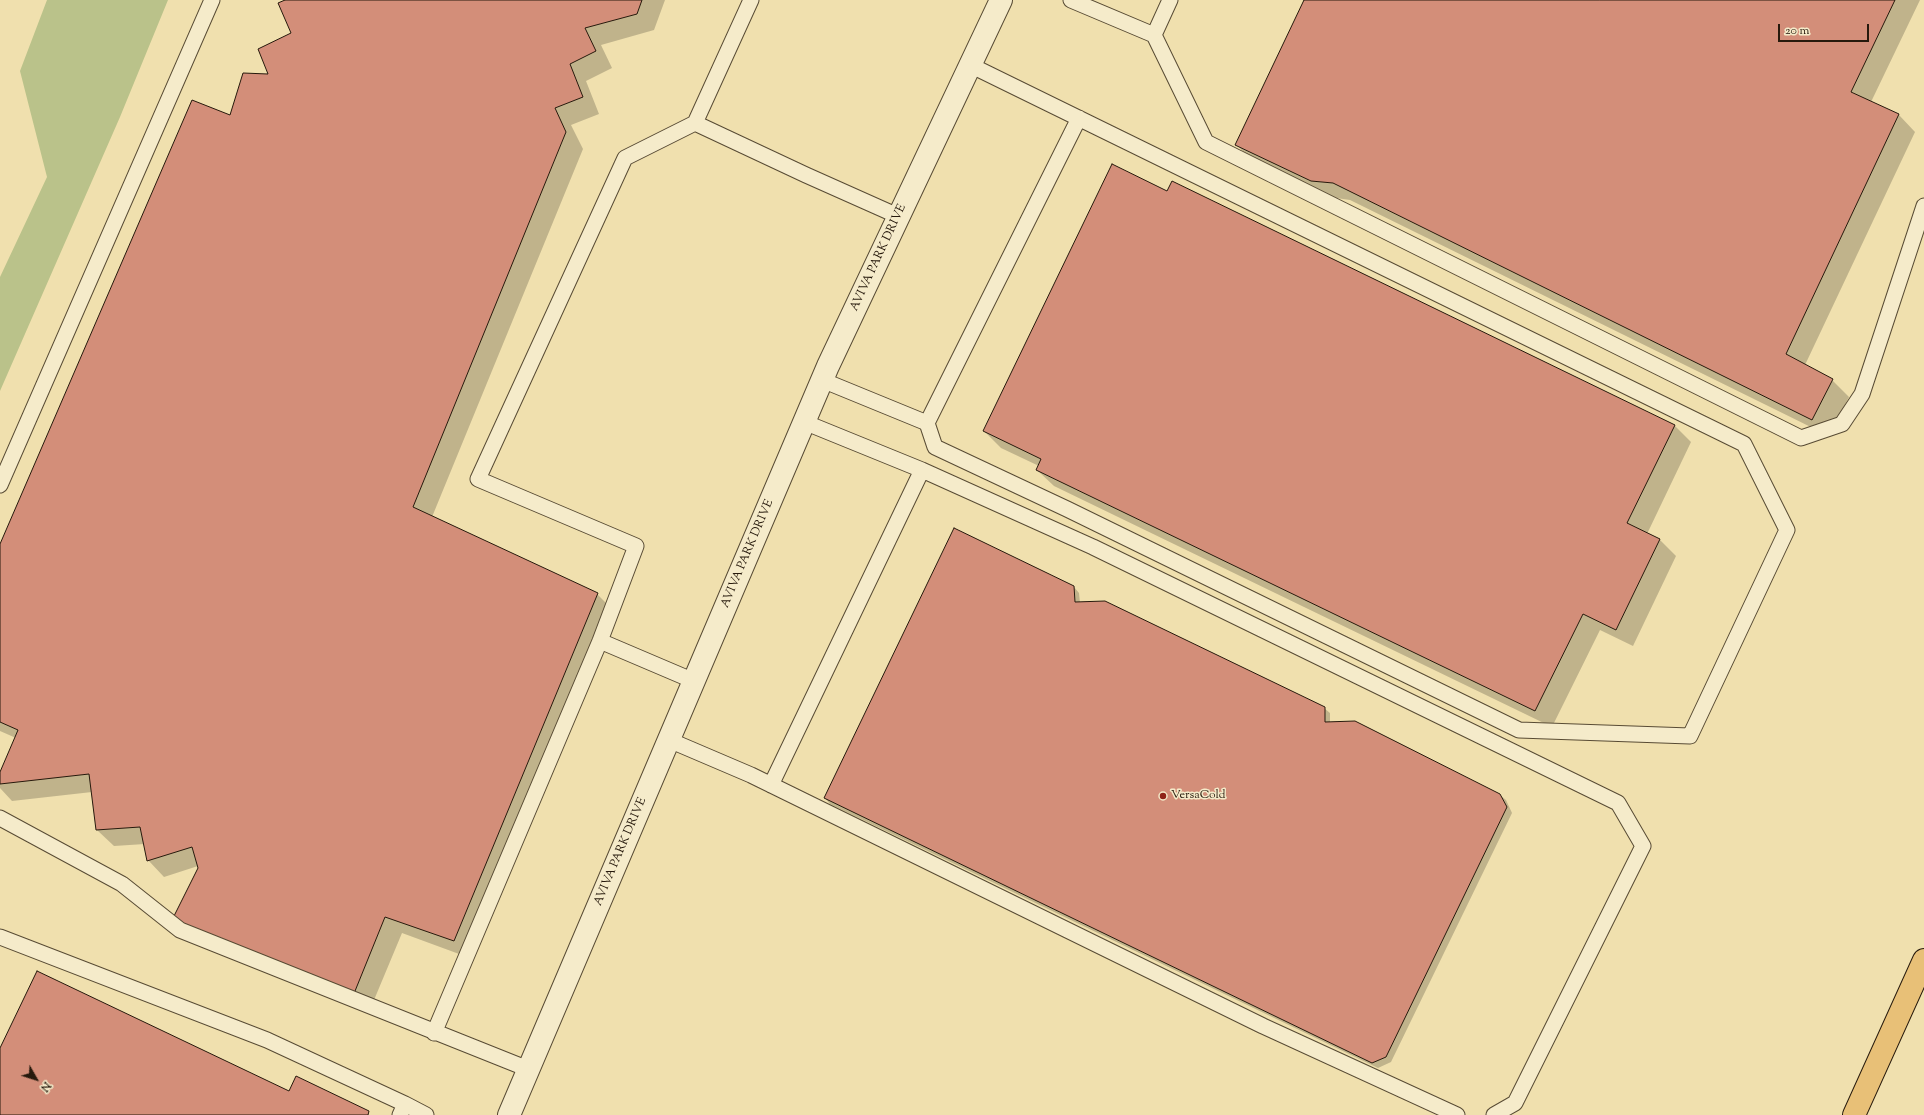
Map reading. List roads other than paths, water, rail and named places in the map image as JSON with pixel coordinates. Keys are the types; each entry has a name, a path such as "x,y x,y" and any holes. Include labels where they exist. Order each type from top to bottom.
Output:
{"highway":[{"path":"1854,1115 1924,960"}],"street":[{"name":"AVIVA PARK DRIVE","path":"509,1115 822,380 1001,0"}],"lane":[{"path":"0,485 212,0"},
{"path":"434,1033 600,641 636,546 478,479 625,158 695,123 751,0"},
{"path":"1071,0 1154,35 1206,142 1801,438 1842,424 1862,394 1924,206"},
{"path":"1154,35 1170,0"},
{"path":"970,65 1079,118 1744,444 1787,530 1690,736 1519,730 935,446 927,423 1079,118"},
{"path":"695,123 806,176 898,216"},
{"path":"822,380 927,423"},
{"path":"804,422 922,470 1100,551 1618,803 1643,846 1515,1103 1494,1115"},
{"path":"771,785 922,470"},
{"path":"600,641 694,681"},
{"path":"669,740 771,785 1256,1022 1457,1115"},
{"path":"0,818 122,884 180,930 434,1033 528,1069"},
{"path":"0,937 267,1040 402,1109 426,1115"}],"place":[{"name":"VersaCold","path":"1163,796"}]}
